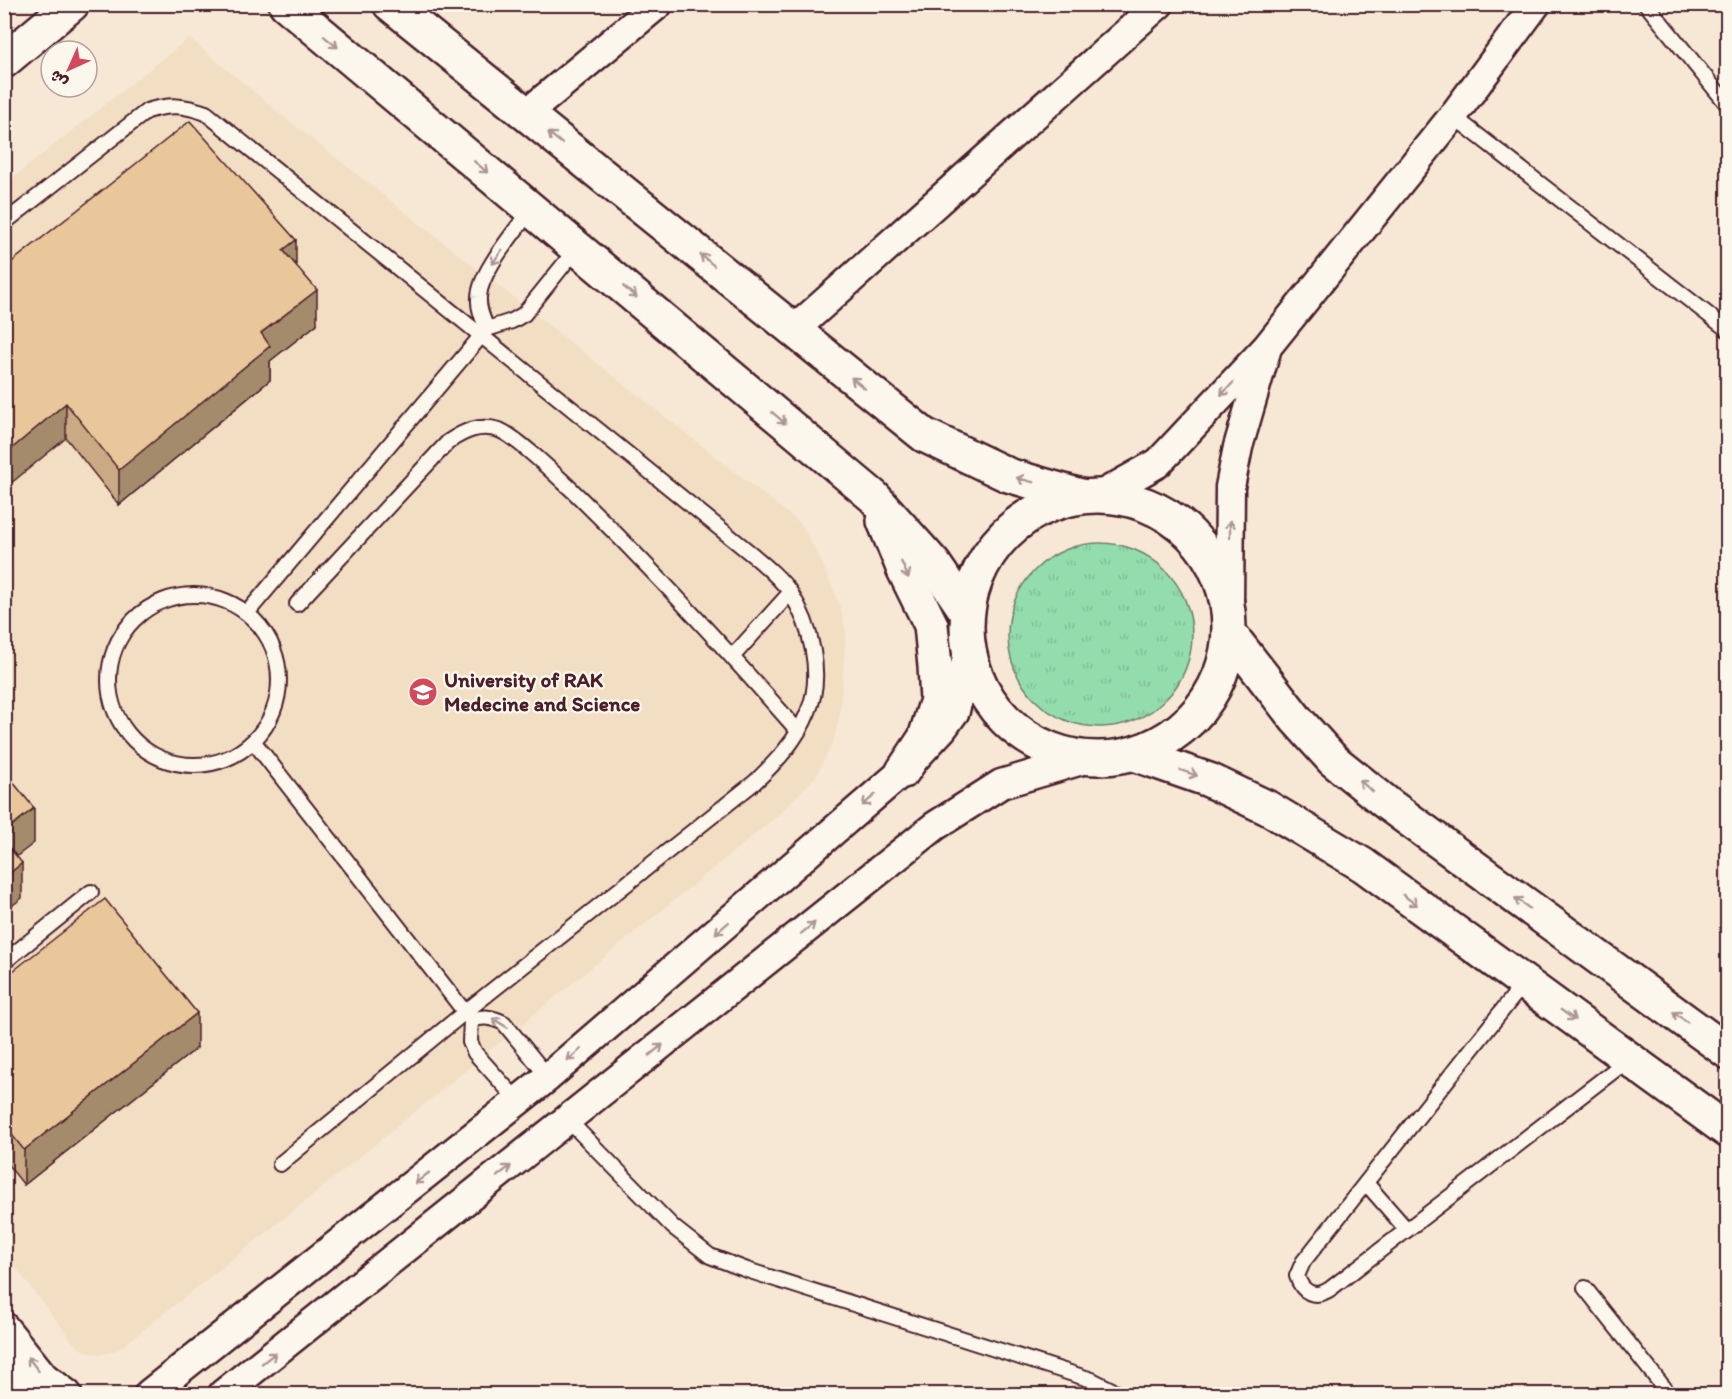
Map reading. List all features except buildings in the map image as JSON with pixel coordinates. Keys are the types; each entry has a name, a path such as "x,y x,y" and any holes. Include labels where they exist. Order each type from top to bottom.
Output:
{"main road":[{"path":"286,4 874,497 934,564 966,611"},
{"path":"390,4 924,435 1008,476 1091,495 1146,504 1186,528 1214,565 1230,621 1296,719 1333,760 1389,805 1728,1052"},
{"path":"4,61 72,6"},
{"path":"1091,495 1039,508 1004,533 978,569 966,611 968,652 983,692 1009,725 1044,748 1085,759 1134,754 1171,738 1201,710 1222,674 1230,621"},
{"path":"874,497 904,570 931,625 937,700 925,738 903,771"},
{"path":"1134,754 1209,780 1268,808 1363,865 1728,1131"}],"street":[{"path":"525,114 658,4"},
{"path":"794,330 1159,4"},
{"path":"1091,495 1158,463 1268,347 1453,116 1536,4"},
{"path":"1230,621 1230,487 1238,447 1268,347"},
{"path":"149,1395 548,1077 903,771 942,729 955,711 968,652"},
{"path":"223,1395 935,826 1001,784 1085,759"},
{"path":"4,1328 44,1377 67,1395"},
{"path":"4,1359 32,1395"}],"lane":[{"path":"1646,4 1728,105"},
{"path":"4,223 147,111 167,105 187,106 206,113 484,332 774,573 790,593 804,621 813,651 815,683 808,711 798,731 776,762 755,782 468,1016 280,1164"},
{"path":"1453,116 1728,330"},
{"path":"484,332 478,298 481,283 531,209"},
{"path":"247,613 484,332 524,314 577,248"},
{"path":"297,604 448,442 463,432 482,428 500,430 559,478 625,542 733,656 798,731"},
{"path":"733,656 790,593"},
{"path":"184,595 206,596 228,602 247,613 267,635 278,662 279,691 274,710 271,719 254,742 234,756 212,764 189,765 166,760 145,750 128,733 116,714 110,692 110,670 116,648 127,628 142,613 162,601 184,595"},
{"path":"254,742 468,1016 470,1042 475,1053 518,1101"},
{"path":"4,962 91,892"},
{"path":"1524,984 1299,1268 1297,1276 1303,1289 1310,1293 1324,1293 1629,1059"},
{"path":"468,1016 494,1018 504,1023 548,1077"},
{"path":"568,1120 673,1227 710,1256 747,1270 1092,1380 1117,1395"},
{"path":"1366,1183 1407,1230"},
{"path":"1585,1288 1669,1395"}],"shaded area":[{"name":"University of RAK Medecine and Science","path":"189,38 284,117 800,523 822,563 840,606 846,633 840,711 834,740 816,776 776,817 297,1208 123,1346 102,1354 81,1349 73,1342 5,1254 5,184"}],"green space":[{"path":"1100,543 1135,550 1165,570 1185,600 1192,635 1185,670 1165,700 1135,720 1100,727 1065,720 1035,700 1015,670 1008,635 1015,600 1035,570 1065,550"}],"place":[{"name":"University of RAK Medecine and Science","path":"423,692"}]}
